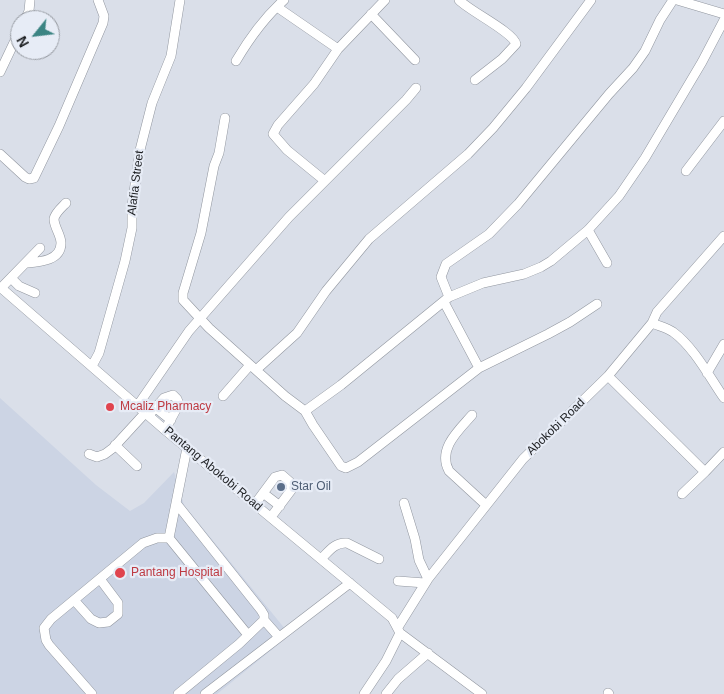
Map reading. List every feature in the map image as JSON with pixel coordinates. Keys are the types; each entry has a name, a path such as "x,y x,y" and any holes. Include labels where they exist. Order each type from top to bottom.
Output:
{"street":[{"path":"0,154 25,177 29,179 34,178 59,126 103,23 104,16 98,0"},
{"name":"Alafia Street","path":"92,366 99,353 125,261 132,228 132,206 140,150 152,103 171,56 180,0"},
{"path":"236,61 245,46 284,0"},
{"path":"324,181 287,150 273,134 278,125 314,84 338,48 385,0"},
{"path":"459,0 474,13 511,35 516,44 502,60 475,80"},
{"path":"223,396 253,368 297,333 326,291 369,239 468,154 493,128 526,88 591,0"},
{"path":"479,368 446,300 441,276 446,264 489,234 538,182 609,94 633,68 645,51 660,20 673,0"},
{"path":"677,0 724,14"},
{"path":"277,6 338,48"},
{"path":"371,14 415,60"},
{"path":"305,411 341,385 446,300 483,283 524,274 541,267 588,230 619,196 644,158 694,76 724,20"},
{"path":"0,72 10,51"},
{"path":"89,454 93,457 101,456 115,445 144,411 186,335 289,217 416,88"},
{"path":"225,118 201,233 183,296 185,302 200,319 253,368 305,411 338,462 346,468 358,462 479,368 570,322 597,304"},
{"path":"686,170 724,121"},
{"path":"26,263 42,262 58,253 61,243 54,220 56,213 66,203"},
{"path":"588,230 606,263"},
{"name":"Abokobi Road","path":"368,692 388,656 399,630 427,581 486,505 523,459 608,376 652,323 658,312 724,236"},
{"path":"0,287 12,278 40,248"},
{"path":"12,278 19,286 35,293"},
{"name":"Pantang Abokobi Road","path":"0,287 165,430 392,618 399,630 482,694"},
{"path":"652,323 677,335 707,372 724,398"},
{"path":"707,372 724,344"},
{"path":"608,376 706,472"},
{"path":"144,411 156,408 164,398 174,395 178,399 179,404 165,430"},
{"path":"156,408 171,420"},
{"path":"472,415 455,434 448,446 445,464 448,471 486,505"},
{"path":"115,445 137,466"},
{"path":"169,538 187,448"},
{"path":"682,494 724,452"},
{"path":"255,504 275,477 282,475 290,482 292,489 271,518"},
{"path":"263,493 280,506"},
{"path":"176,503 261,610 264,620 279,637"},
{"path":"398,581 427,581 419,560 404,503"},
{"path":"92,694 46,640 44,628 51,619 143,543 156,538 169,538"},
{"path":"169,538 248,635"},
{"path":"321,559 333,547 342,543 347,543 379,559"},
{"path":"74,600 98,624 108,622 118,614 118,603 100,579"},
{"path":"205,694 350,583"},
{"path":"178,694 264,620"},
{"path":"386,694 398,679 428,653"}],"shaded area":[{"name":"Pantang Hospital","path":"0,398 96,485 130,511 144,503 174,472 184,505 290,635 217,694 0,694"}],"place":[{"name":"Mcaliz Pharmacy","path":"110,407"},
{"name":"Star Oil","path":"281,487"},
{"name":"Pantang Hospital","path":"120,573"}]}
